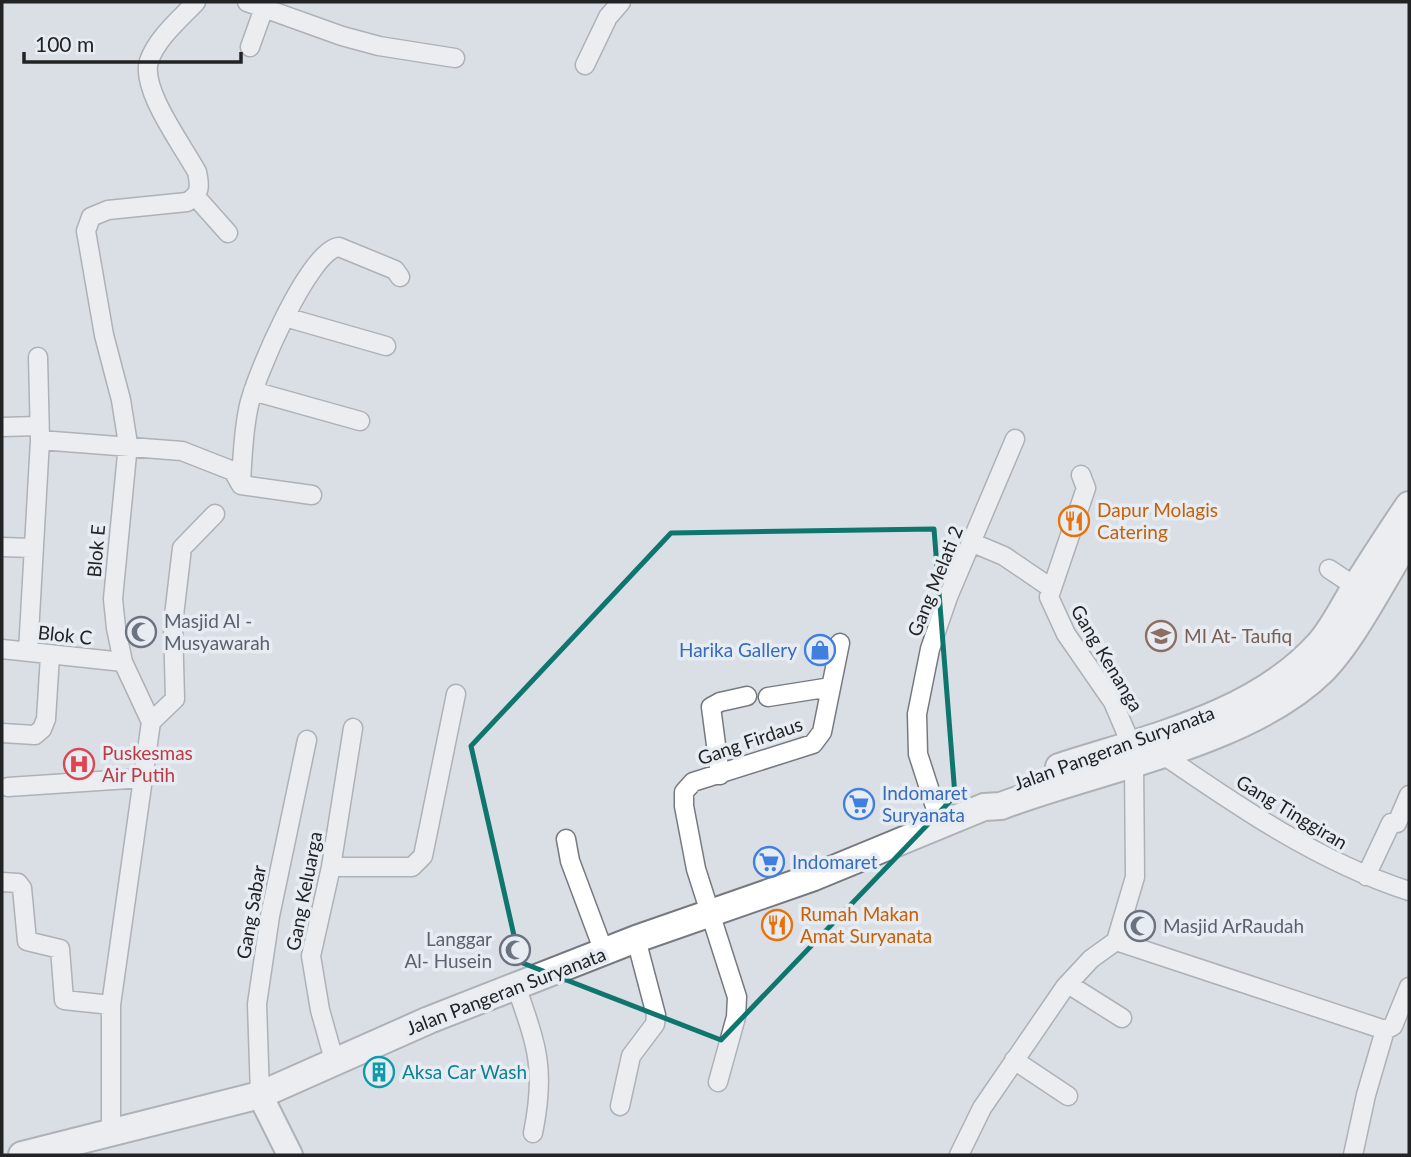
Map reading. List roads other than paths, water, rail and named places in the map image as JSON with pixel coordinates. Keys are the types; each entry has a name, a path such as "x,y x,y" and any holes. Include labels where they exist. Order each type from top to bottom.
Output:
{"main road":[{"name":"Jalan Pangeran Suryanata","path":"1145,749 1264,690 1289,672 1320,643 1409,505"},
{"name":"Jalan Pangeran Suryanata","path":"22,1155 104,1141 260,1095 334,1060 636,939 814,877 984,807 1001,806 1145,749 1270,708 1321,671 1337,653 1409,538"},
{"path":"260,1095 290,1155"}],"street":[{"path":"196,2 162,39 149,61 148,81 197,172 200,188 196,197 228,233"},
{"path":"247,2 379,46 455,58"},
{"path":"585,65 608,17 621,2"},
{"path":"250,47 264,8"},
{"name":"Blok E","path":"150,722 123,662 113,600 128,444 121,400 104,335 86,231 91,217 108,210 187,202 196,197"},
{"path":"241,485 248,408 266,353 285,317 327,251 339,247 395,270 400,277"},
{"path":"285,317 386,346"},
{"path":"28,652 39,433 38,357"},
{"path":"253,391 360,421"},
{"path":"2,427 182,451 233,471 241,485"},
{"name":"Gang Melati 2","path":"941,825 918,754 917,714 930,649 948,597 1015,439"},
{"name":"Gang Kenanga","path":"1081,475 1086,488 1049,597 1054,611 1145,749"},
{"path":"241,485 312,495"},
{"path":"104,1141 111,1005 150,722 175,699 173,624 182,548 215,514"},
{"path":"973,543 1004,556 1052,588"},
{"path":"2,547 32,548"},
{"path":"1329,569 1356,587"},
{"name":"Gang Firdaus","path":"709,915 696,869 683,799 688,785 813,744 822,732 840,643"},
{"name":"Blok C","path":"2,649 123,662"},
{"path":"2,733 34,735 42,729 46,719 50,656"},
{"path":"768,697 831,687"},
{"path":"331,867 412,867 419,863 423,856 456,694"},
{"path":"720,775 712,707 720,702 747,696"},
{"name":"Gang Keluarga","path":"334,1060 320,1010 311,956 331,867 354,728"},
{"name":"Gang Sabar","path":"260,1095 257,1004 270,916 307,740"},
{"path":"959,1155 982,1108 1068,984 1091,959 1116,941 1135,877 1145,749"},
{"name":"Gang Tinggiran","path":"1145,749 1262,819 1366,876 1409,891"},
{"path":"8,787 144,778"},
{"path":"1366,876 1391,823 1397,823 1409,795"},
{"path":"566,839 570,860 604,952"},
{"path":"2,882 18,883 22,888 27,941 60,949 64,1000 111,1005"},
{"path":"709,915 737,997 736,1017 718,1082"},
{"path":"620,1106 634,1048 655,1024 656,1015 636,939"},
{"path":"1116,941 1409,1036"},
{"path":"1068,984 1122,1018"},
{"path":"516,986 540,1063 539,1100 533,1133"},
{"path":"1353,1155 1366,1095 1388,1029 1409,986"},
{"path":"1014,1059 1068,1096"}],"place":[{"name":"Dapur Molagis Catering","path":"1074,521"},
{"name":"Masjid Al - Musyawarah","path":"141,632"},
{"name":"MI At- Taufiq","path":"1161,636"},
{"name":"Harika Gallery","path":"820,650"},
{"name":"Puskesmas Air Putih","path":"79,764"},
{"name":"Indomaret Suryanata","path":"859,804"},
{"name":"Indomaret","path":"769,862"},
{"name":"Rumah Makan Amat Suryanata","path":"777,925"},
{"name":"Masjid ArRaudah","path":"1140,926"},
{"name":"Langgar Al- Husein","path":"515,950"},
{"name":"Aksa Car Wash","path":"379,1072"}]}
